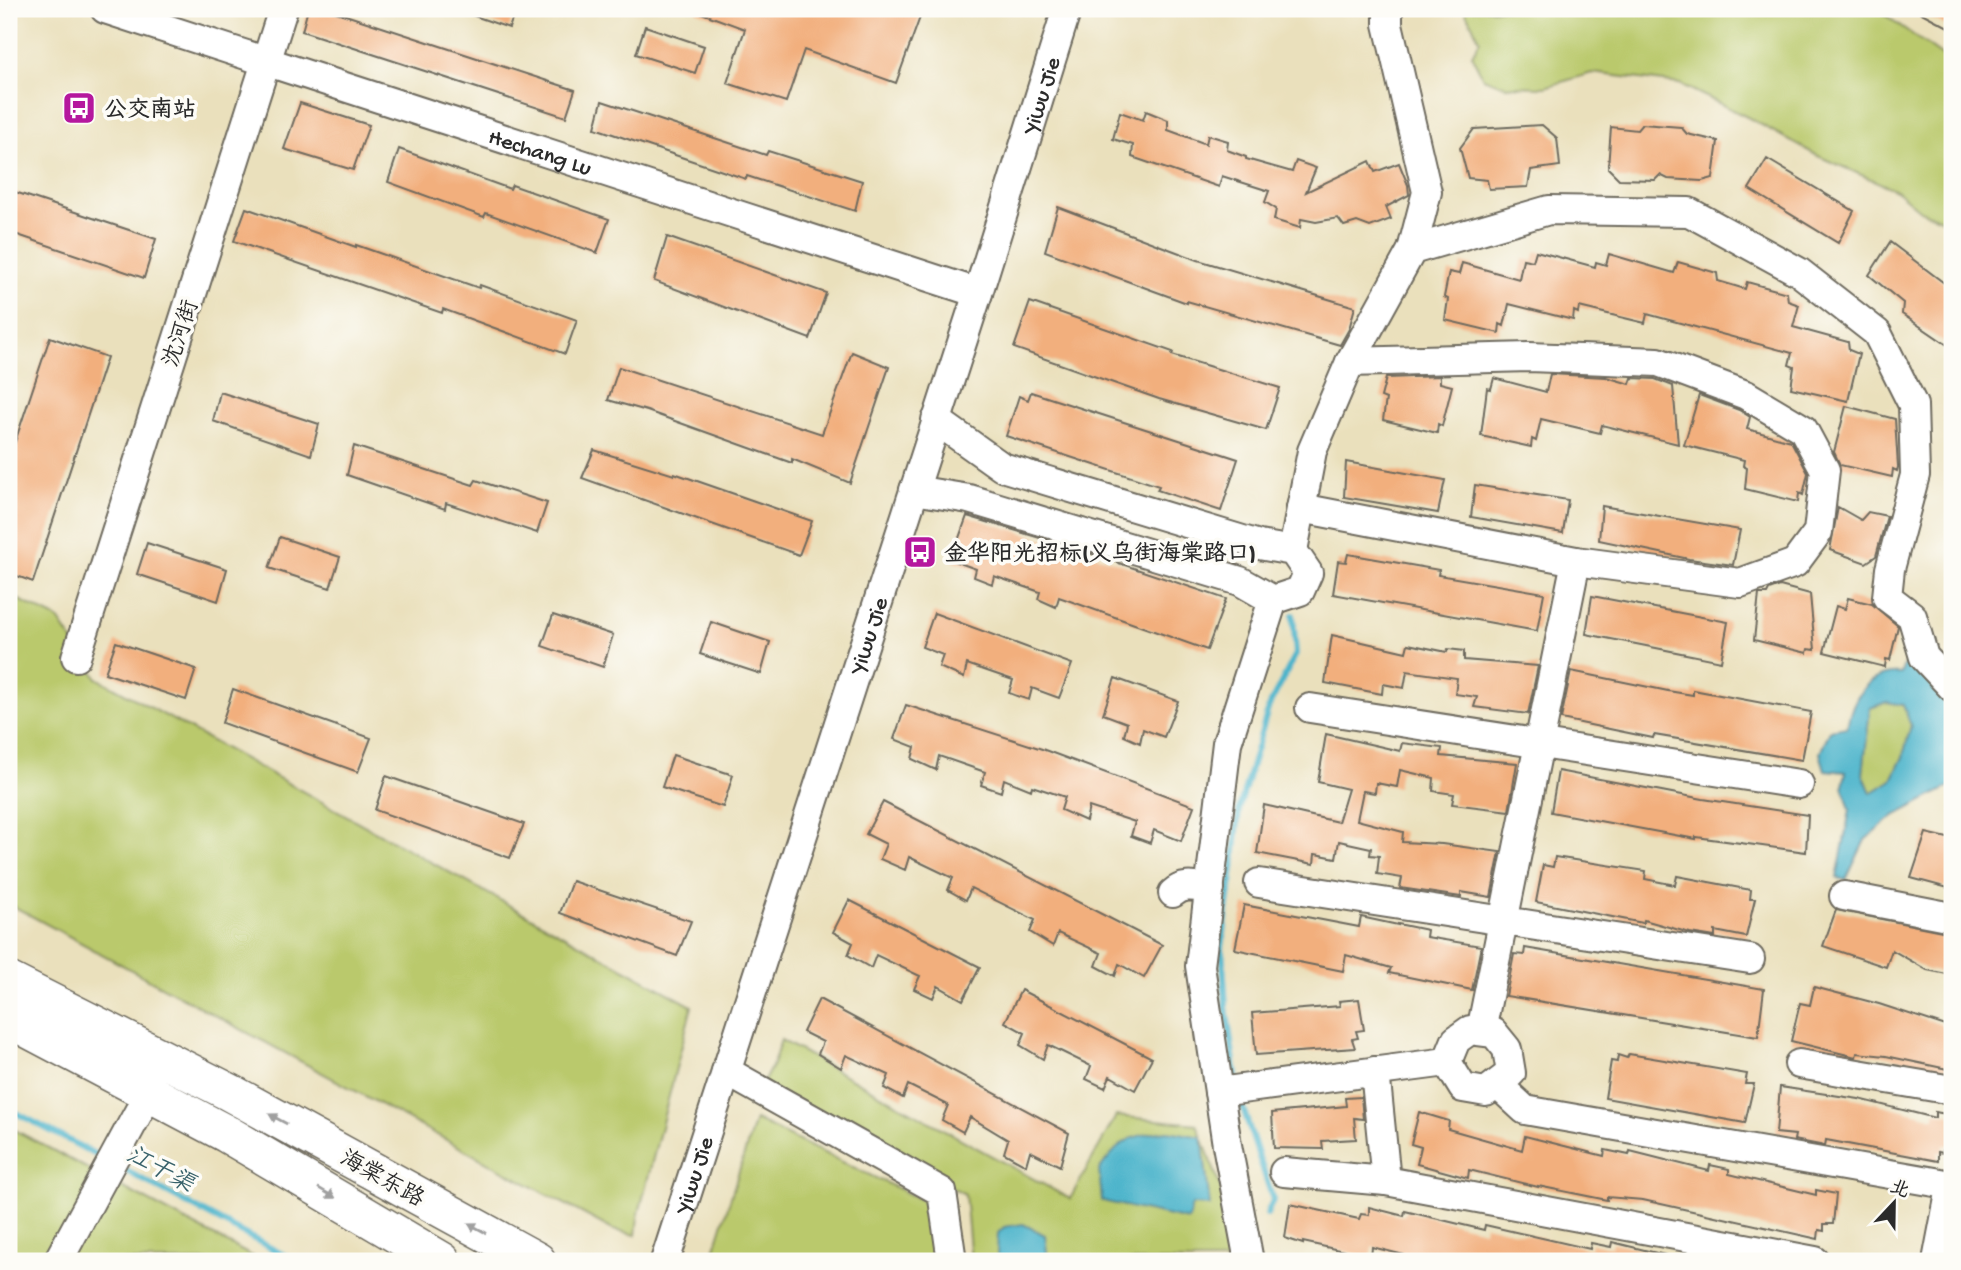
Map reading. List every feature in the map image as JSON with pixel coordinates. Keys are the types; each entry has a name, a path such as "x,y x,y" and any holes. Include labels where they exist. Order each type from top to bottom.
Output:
{"main road":[{"path":"9,960 229,1092"},
{"path":"9,981 229,1092"},
{"path":"9,1019 148,1095"},
{"path":"9,1036 148,1095"},
{"name":"海棠东路","path":"229,1092 537,1261"},
{"name":"海棠东路","path":"148,1095 227,1134 442,1261"}],"street":[{"name":"Hechang Lu","path":"105,9 978,293"},
{"name":"沈河街","path":"76,657 283,9"},
{"name":"Yiwu Jie","path":"665,1261 1067,9"},
{"path":"914,490 969,499 1240,581 1273,600 1300,591 1308,573 1293,551 1312,452 1350,362 1412,250 1427,192 1388,24 1388,9"},
{"path":"1412,250 1549,210 1689,212 1799,272 1877,333 1913,405 1915,475 1890,569 1886,597 1912,615 1924,657 1952,687"},
{"path":"1301,508 1576,561 1740,583 1795,563 1818,532 1825,470 1802,429 1746,395 1658,362 1529,357 1350,362"},
{"path":"936,420 1002,467 1259,545 1293,551"},
{"path":"1481,1031 1576,561"},
{"path":"1249,1261 1200,967 1227,743 1273,600"},
{"path":"1310,708 1799,784"},
{"path":"1259,883 1750,959"},
{"path":"1173,893 1180,887 1189,886 1210,889"},
{"path":"1844,896 1952,917"},
{"path":"1470,1030 1494,1033 1507,1049 1511,1073 1486,1092 1462,1088 1447,1062 1456,1040 1470,1030"},
{"path":"1219,1091 1447,1062"},
{"path":"1799,1064 1952,1090"},
{"path":"1375,1071 1385,1170"},
{"path":"726,1072 942,1192 952,1261"},
{"path":"1497,1084 1525,1110 1952,1184 1937,1261"},
{"path":"58,1261 148,1095"},
{"path":"1284,1172 1334,1177 1385,1170 1815,1261"}],"green space":[{"path":"1464,9 1877,9 1952,63 1952,224 1920,210 1896,190 1818,156 1680,84 1592,73 1545,87 1506,86 1483,78 1472,55 1480,40"},
{"path":"9,595 58,619 97,678 692,1006 638,1217 636,1235 613,1230 9,904"},
{"path":"1887,702 1903,705 1911,725 1903,757 1892,780 1871,793 1863,774 1870,708"},
{"path":"781,1040 1070,1199 1116,1116 1197,1124 1248,1261 971,1261 965,1194 759,1090 773,1064"},
{"path":"755,1120 928,1203 934,1261 707,1261 714,1251"},
{"path":"9,1127 261,1261 9,1261"}],"water":[{"path":"1904,664 1920,671 1952,700 1952,788 1947,788 1894,816 1865,840 1846,880 1837,878 1850,810 1843,786 1846,772 1825,770 1820,753 1830,730 1847,727 1853,706 1863,688 1879,677 1901,674","holes":["1887,702 1903,705 1911,725 1903,757 1892,780 1871,793 1863,774 1870,708"]},
{"path":"1168,1131 1202,1137 1210,1206 1192,1205 1188,1220 1102,1201 1099,1170 1114,1151 1135,1137"},
{"path":"1023,1224 1045,1235 1048,1261 999,1261 998,1233 1004,1227"}],"building":[{"path":"308,9 327,9 575,90 566,117 302,31"},
{"path":"460,9 516,9 509,28"},
{"path":"696,9 923,9 896,83 804,50 786,102 727,83 745,29"},
{"path":"1914,9 1952,9 1952,29"},
{"path":"645,26 704,46 695,73 636,54"},
{"path":"602,101 766,155 768,151 862,181 855,211 747,176 746,179 595,128"},
{"path":"300,103 369,125 353,170 284,149"},
{"path":"1146,111 1168,120 1168,130 1206,144 1208,135 1228,141 1227,150 1246,159 1292,172 1296,161 1316,168 1306,192 1370,161 1375,172 1399,163 1409,195 1386,207 1391,219 1370,227 1357,222 1344,226 1338,218 1316,222 1301,219 1300,228 1274,220 1276,209 1265,202 1269,191 1222,176 1219,187 1132,157 1133,145 1113,139 1120,112 1143,120"},
{"path":"1642,124 1681,127 1687,134 1718,141 1713,178 1702,181 1668,179 1660,175 1655,180 1619,179 1608,168 1611,127 1637,130"},
{"path":"1542,125 1557,138 1560,166 1531,170 1528,187 1489,189 1487,180 1468,178 1460,148 1474,129"},
{"path":"399,149 510,189 512,185 609,219 597,253 486,213 484,217 388,182"},
{"path":"1767,159 1854,211 1838,243 1749,189"},
{"path":"9,190 156,239 144,278 9,232"},
{"path":"1058,207 1198,260 1355,307 1349,329 1340,345 1187,303 1045,251"},
{"path":"246,208 577,320 565,354 443,309 442,313 234,241"},
{"path":"667,237 826,293 810,339 654,281"},
{"path":"1890,242 1952,289 1952,348 1902,314 1903,303 1869,275"},
{"path":"1536,251 1595,267 1596,262 1606,265 1609,254 1674,273 1678,262 1717,273 1718,281 1745,289 1747,282 1787,293 1788,301 1799,305 1793,327 1848,342 1849,350 1859,354 1848,401 1791,388 1794,367 1789,365 1792,353 1647,314 1645,323 1579,307 1578,313 1574,311 1573,320 1509,304 1504,326 1500,324 1499,333 1445,320 1448,299 1444,297 1449,272 1459,274 1462,263 1519,279 1523,259 1533,261"},
{"path":"1030,302 1173,352 1172,355 1280,388 1266,430 1159,399 1014,348"},
{"path":"50,337 107,357 33,582 9,573 9,460"},
{"path":"852,352 889,367 850,483 792,459 792,463 647,411 608,400 619,367 822,434"},
{"path":"1550,374 1606,377 1630,384 1632,378 1655,379 1673,386 1678,444 1602,425 1600,433 1541,419 1536,441 1532,439 1531,447 1481,436 1487,388 1491,389 1494,378 1546,392"},
{"path":"1440,376 1440,383 1452,386 1442,426 1438,424 1437,433 1383,420 1386,399 1381,397 1386,378"},
{"path":"220,392 319,424 311,455 213,421"},
{"path":"1031,392 1238,459 1221,511 1157,490 1159,486 1006,436 1019,396 1028,400"},
{"path":"1699,395 1750,417 1747,429 1791,441 1808,473 1803,495 1799,493 1798,502 1745,489 1747,468 1743,466 1744,460 1684,445"},
{"path":"1846,406 1895,419 1898,467 1897,471 1893,469 1892,477 1840,465 1834,452"},
{"path":"354,446 473,485 476,480 547,503 537,533 446,503 445,509 347,475"},
{"path":"594,450 674,473 812,521 799,555 582,478"},
{"path":"1346,462 1445,480 1438,513 1344,497"},
{"path":"1475,485 1568,500 1563,533 1471,517"},
{"path":"1602,506 1740,530 1733,565 1689,559 1599,540"},
{"path":"1838,507 1861,520 1868,512 1887,516 1876,556 1866,563 1830,550"},
{"path":"967,516 1080,550 1226,599 1207,650 1059,597 1056,607 1038,599 1040,592 994,576 992,584 974,577 976,569 951,560"},
{"path":"280,537 340,557 330,588 269,568"},
{"path":"147,543 227,569 218,601 137,574"},
{"path":"1348,554 1439,570 1438,575 1544,593 1537,631 1333,594 1338,561 1346,562"},
{"path":"1780,586 1810,594 1815,650 1808,649 1807,653 1754,640 1759,594 1767,594 1769,590"},
{"path":"1592,596 1728,622 1721,661 1586,634"},
{"path":"1848,598 1872,604 1898,626 1890,660 1886,659 1885,667 1824,652 1836,606 1845,609"},
{"path":"934,613 1072,664 1059,698 1032,688 1029,700 1017,696 1009,693 1013,680 967,664 964,678 939,667 943,655 922,647"},
{"path":"553,615 613,635 603,667 542,646"},
{"path":"711,622 770,642 761,674 700,654"},
{"path":"1332,635 1406,652 1408,644 1447,652 1448,649 1464,651 1464,660 1538,666 1528,714 1474,707 1477,697 1455,694 1457,678 1407,671 1404,688 1383,684 1382,694 1325,683"},
{"path":"116,642 196,669 186,700 105,673"},
{"path":"1571,671 1668,691 1693,695 1693,690 1811,712 1802,760 1654,735 1653,738 1561,719"},
{"path":"1115,678 1178,701 1164,737 1143,729 1140,743 1124,736 1127,723 1103,714"},
{"path":"233,689 371,738 358,772 222,723"},
{"path":"906,705 1042,749 1194,806 1181,841 1154,830 1150,843 1131,836 1135,822 1089,807 1086,821 1061,810 1065,797 1032,786 1031,790 1004,779 1001,792 981,785 985,772 939,756 936,770 912,759 915,747 894,739"},
{"path":"1326,734 1400,751 1402,743 1442,748 1441,756 1517,763 1509,811 1452,804 1454,794 1433,791 1434,778 1400,770 1397,787 1376,783 1375,793 1363,791 1357,820 1403,832 1402,842 1500,852 1491,897 1461,892 1461,897 1400,888 1402,878 1377,874 1379,856 1370,855 1371,848 1339,841 1336,858 1315,854 1314,864 1257,853 1264,805 1338,822 1348,789 1318,782"},
{"path":"673,755 733,775 723,807 662,787"},
{"path":"1558,771 1703,799 1808,815 1806,852 1696,839 1551,812"},
{"path":"386,776 524,824 510,858 375,810"},
{"path":"883,802 1162,945 1144,978 1119,964 1115,976 1096,966 1101,953 1058,933 1053,946 1030,932 1035,920 971,888 966,900 948,890 953,878 909,857 905,870 880,859 886,844 866,834"},
{"path":"1926,833 1952,839 1952,889 1911,878"},
{"path":"1555,857 1646,871 1645,879 1675,885 1677,876 1751,890 1750,899 1755,899 1746,937 1715,931 1715,937 1690,933 1644,920 1643,923 1536,902 1543,865 1553,867"},
{"path":"572,881 691,921 677,956 560,913"},
{"path":"849,900 980,967 963,1000 938,986 933,998 914,989 920,976 876,955 871,968 848,955 853,943 833,932"},
{"path":"1244,905 1359,927 1361,917 1427,930 1426,937 1481,946 1472,990 1389,973 1391,968 1346,955 1343,971 1235,949"},
{"path":"1836,910 1952,933 1952,975 1927,970 1892,950 1886,967 1823,946"},
{"path":"1525,948 1764,989 1758,1037 1506,996 1514,954 1524,955"},
{"path":"1814,987 1879,1004 1952,1028 1952,1070 1886,1056 1857,1053 1856,1057 1791,1041 1800,1003 1810,1005"},
{"path":"1021,990 1152,1058 1135,1090 1110,1076 1105,1088 1086,1079 1091,1066 1048,1045 1043,1059 1020,1045 1025,1033 1005,1022"},
{"path":"819,999 1069,1133 1060,1166 1030,1151 1026,1165 1004,1153 1008,1140 970,1117 963,1132 942,1120 948,1105 908,1085 903,1098 884,1088 889,1075 846,1055 841,1068 818,1054 823,1042 803,1032"},
{"path":"1359,999 1364,1030 1356,1031 1358,1038 1352,1039 1355,1048 1256,1055 1252,1013 1340,1006 1339,1001"},
{"path":"1629,1054 1747,1074 1745,1084 1754,1084 1745,1123 1605,1098 1611,1061 1617,1062 1618,1055 1627,1058"},
{"path":"1780,1087 1859,1099 1935,1118 1935,1112 1952,1115 1952,1146 1944,1145 1943,1153 1938,1152 1938,1161 1826,1140 1825,1146 1794,1140 1795,1135 1776,1133"},
{"path":"1361,1097 1363,1119 1354,1118 1356,1139 1322,1141 1323,1149 1274,1148 1272,1113 1346,1106 1345,1098"},
{"path":"1419,1112 1449,1121 1448,1129 1522,1150 1525,1136 1604,1156 1605,1150 1629,1155 1630,1151 1709,1171 1710,1165 1729,1169 1729,1174 1816,1195 1816,1190 1836,1194 1833,1224 1824,1224 1824,1231 1819,1230 1818,1239 1643,1200 1607,1197 1607,1200 1469,1170 1468,1178 1417,1164 1421,1147 1411,1144"},
{"path":"1290,1204 1359,1219 1361,1214 1369,1215 1369,1207 1404,1216 1405,1211 1484,1230 1485,1225 1590,1249 1591,1243 1611,1247 1612,1242 1665,1255 1664,1261 1417,1261 1403,1259 1404,1255 1372,1247 1371,1257 1285,1238"}],"waterway":[{"path":"1237,1082 1226,1007 1222,947 1239,809 1269,706 1296,654 1293,615"},
{"path":"1239,1096 1273,1200 1267,1214"},
{"name":"江干渠","path":"9,1109 106,1160"},
{"name":"江干渠","path":"119,1167 295,1261"}],"place":[{"name":"公交南站","path":"79,108"},
{"name":"金华阳光招标(义乌街海棠路口)","path":"920,552"}]}
